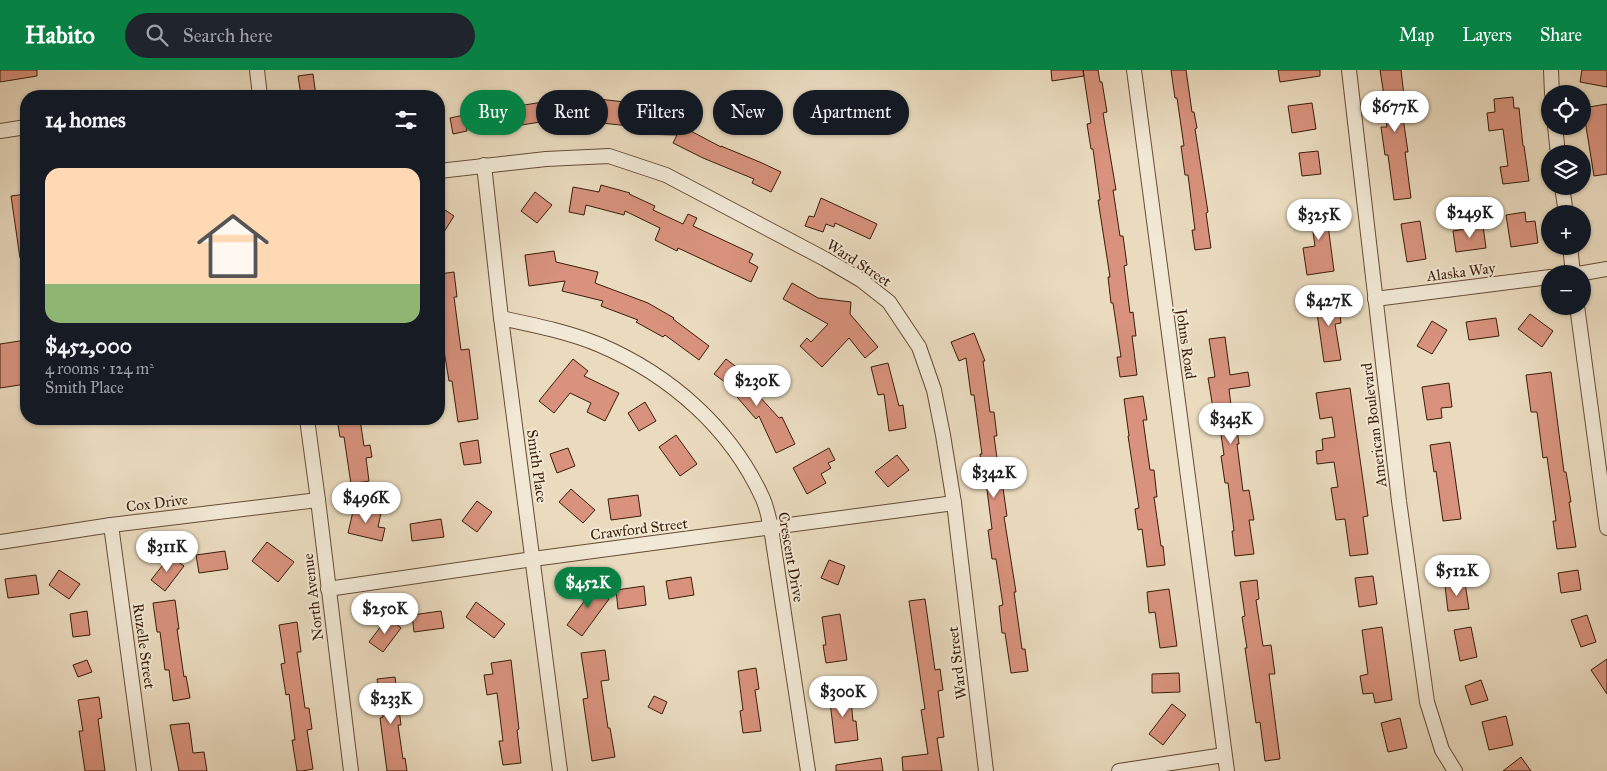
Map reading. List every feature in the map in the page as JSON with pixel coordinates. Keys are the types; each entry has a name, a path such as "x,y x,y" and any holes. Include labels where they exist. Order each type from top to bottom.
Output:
{"street":[{"path":"257,70 259,90"},
{"name":"Johns Road","path":"1134,70 1227,771"},
{"name":"American Boulevard","path":"1349,70 1399,501 1427,702 1442,750 1455,771"},
{"path":"1552,70 1552,85"},
{"path":"0,131 20,128"},
{"name":"Ward Street","path":"445,170 546,159 609,156 640,165 666,175 825,259 861,280 889,302 919,347 934,390 954,503 986,771"},
{"name":"Smith Place","path":"484,165 501,318 560,771"},
{"path":"1591,272 1607,269"},
{"name":"Alaska Way","path":"1375,299 1541,278"},
{"path":"1578,315 1604,478 1607,528"},
{"name":"Crescent Drive","path":"501,318 545,327 599,345 643,367 682,393 715,425 745,466 763,500 771,528 808,771"},
{"name":"North Avenue","path":"308,425 351,771"},
{"name":"Cox Drive","path":"0,542 111,525 318,500"},
{"name":"Crawford Street","path":"328,589 533,559 954,503"},
{"name":"Ruzelle Street","path":"111,525 144,771"},
{"path":"1119,771 1224,755"}],"building":[{"path":"0,70 37,70 37,76 0,82"},
{"path":"1051,70 1098,70 1100,82 1102,82 1107,112 1103,113 1116,190 1113,190 1120,236 1123,236 1127,265 1124,266 1130,313 1133,312 1136,336 1132,336 1137,375 1120,377 1117,357 1121,357 1113,303 1111,303 1108,277 1110,277 1098,200 1100,200 1093,149 1091,149 1087,124 1091,123 1084,76 1052,81"},
{"path":"1171,70 1186,70 1192,112 1194,112 1197,128 1195,129 1208,212 1206,213 1211,248 1195,250 1192,230 1195,230 1188,175 1185,175 1181,146 1184,146"},
{"path":"1278,70 1320,70 1320,76 1280,82"},
{"path":"1380,70 1401,70 1404,96 1400,97 1408,152 1405,152 1411,198 1394,200 1388,155 1385,155 1381,127 1387,127 1385,116 1387,115"},
{"path":"1582,70 1607,70 1607,87 1580,82"},
{"path":"313,74 315,90 300,90 298,76"},
{"path":"1513,97 1514,108 1519,108 1529,181 1503,184 1500,167 1508,166 1503,129 1489,131 1487,113 1495,112 1494,99"},
{"path":"608,100 618,101 618,125 608,124"},
{"path":"536,103 536,123 526,124 526,105"},
{"path":"1312,103 1316,129 1292,133 1288,106"},
{"path":"1607,104 1607,174 1594,176 1591,145 1589,145 1587,135 1591,135 1591,107"},
{"path":"460,116 460,132 453,134 450,118"},
{"path":"677,135 698,135 721,147 781,172 771,192 752,183 754,179 703,158 673,143"},
{"path":"1318,151 1321,174 1302,176 1299,153"},
{"path":"601,185 630,193 655,206 653,210 683,224 688,214 697,218 693,226 753,254 749,262 758,267 751,282 678,248 677,251 655,240 660,228 625,211 624,215 586,205 584,215 569,212 573,187 599,192"},
{"path":"535,192 552,205 537,223 521,211"},
{"path":"20,195 20,258 11,196"},
{"path":"821,198 877,224 870,239 835,223 834,227 826,224 823,232 805,226 809,216 814,217"},
{"path":"1327,201 1334,271 1307,275 1303,248 1315,246 1309,203"},
{"path":"445,210 454,216 445,230"},
{"path":"1525,212 1526,222 1535,221 1538,243 1511,247 1506,215"},
{"path":"1420,221 1426,259 1407,262 1401,224"},
{"path":"1483,226 1486,248 1456,252 1453,231"},
{"path":"554,251 556,262 598,272 595,283 648,303 674,318 709,346 699,360 665,335 663,337 636,322 638,320 601,306 603,301 562,291 565,281 529,286 525,255"},
{"path":"454,272 457,297 454,297 461,350 469,349 478,419 458,422 452,381 449,381 445,357 445,273"},
{"path":"792,283 818,298 851,302 850,314 878,347 865,358 849,338 822,367 800,346 807,338 811,342 828,324 783,299"},
{"path":"1338,296 1341,323 1335,324 1341,360 1324,362 1315,299"},
{"path":"1530,314 1553,331 1542,347 1518,329"},
{"path":"1496,318 1499,336 1469,340 1466,322"},
{"path":"1432,321 1447,330 1432,354 1417,346"},
{"path":"974,333 985,361 983,361 990,412 994,412 997,436 994,436 1007,516 1004,517 1016,592 1014,592 1022,649 1025,649 1028,671 1011,673 1005,633 1002,633 999,606 1003,605 996,559 992,559 988,530 992,529 986,482 984,482 980,454 982,454 974,395 971,395 966,358 959,361 951,342"},
{"path":"1225,337 1230,375 1248,372 1250,386 1229,389 1233,421 1236,421 1243,491 1249,490 1254,520 1249,520 1254,554 1235,556 1232,531 1234,531 1228,483 1225,483 1221,456 1224,455 1217,407 1213,408 1208,378 1215,377 1209,339"},
{"path":"20,341 20,385 0,388 0,344"},
{"path":"573,359 588,371 584,376 619,393 605,421 587,412 591,403 570,393 554,413 539,401"},
{"path":"726,359 743,372 740,375 779,418 782,417 795,444 776,453 759,416 756,419 737,397 741,394 714,374"},
{"path":"888,363 899,406 903,405 906,428 889,431 884,394 878,395 871,367"},
{"path":"1551,372 1576,547 1557,549 1553,521 1556,521 1547,457 1543,458 1537,412 1531,412 1526,375"},
{"path":"1449,383 1452,407 1441,408 1442,418 1427,420 1422,387"},
{"path":"1350,388 1368,516 1363,517 1368,554 1350,556 1345,519 1336,520 1331,488 1338,487 1334,462 1317,464 1316,451 1323,450 1322,439 1335,437 1332,417 1320,419 1316,393"},
{"path":"1143,396 1147,420 1143,420 1150,470 1154,470 1157,497 1154,497 1165,565 1147,567 1142,529 1138,530 1135,509 1139,508 1124,399"},
{"path":"645,402 656,421 639,431 628,413"},
{"path":"338,425 361,425 364,446 370,445 372,457 366,458 369,481 351,484 344,437 340,437"},
{"path":"676,435 697,464 680,476 659,447"},
{"path":"478,440 481,463 464,465 460,443"},
{"path":"1450,442 1461,519 1443,521 1436,471 1434,472 1430,445"},
{"path":"568,448 575,466 557,473 550,454"},
{"path":"829,448 835,460 828,463 831,468 821,474 826,483 807,494 793,468"},
{"path":"897,455 909,470 888,487 875,472"},
{"path":"571,489 595,510 583,523 559,502"},
{"path":"638,495 641,516 611,520 608,499"},
{"path":"477,501 492,512 477,532 462,521"},
{"path":"354,507 381,513 378,527 385,528 382,541 348,533"},
{"path":"441,519 444,537 412,541 410,524"},
{"path":"267,542 294,562 278,582 252,561"},
{"path":"225,551 228,569 199,573 196,555"},
{"path":"170,556 184,566 165,591 151,580"},
{"path":"829,560 845,566 838,585 821,578"},
{"path":"59,570 80,584 69,599 49,585"},
{"path":"1578,570 1581,590 1561,593 1558,573"},
{"path":"36,575 39,594 8,598 5,579"},
{"path":"1373,576 1377,604 1359,607 1355,578"},
{"path":"691,577 694,595 669,599 666,581"},
{"path":"1257,580 1259,599 1256,600 1263,646 1271,645 1275,674 1269,674 1280,759 1265,761 1260,722 1256,723 1245,648 1247,648 1242,617 1245,616 1240,582"},
{"path":"585,582 609,599 582,636 567,625 588,596 579,590"},
{"path":"1465,583 1469,609 1448,611 1445,586"},
{"path":"644,586 646,605 618,609 616,590"},
{"path":"1169,589 1177,646 1160,648 1155,612 1149,613 1147,592"},
{"path":"925,599 935,670 940,669 943,690 938,691 944,737 937,738 942,771 903,771 902,757 928,754 921,710 925,709 909,601"},
{"path":"175,600 184,677 186,676 190,698 173,701 169,670 165,670 160,632 157,632 153,603"},
{"path":"476,602 505,624 494,638 466,617"},
{"path":"87,611 90,635 73,637 70,614"},
{"path":"441,611 444,628 414,632 412,615"},
{"path":"840,614 847,660 826,663 823,645 826,645 822,617"},
{"path":"1587,615 1596,642 1581,647 1571,620"},
{"path":"388,617 401,628 383,652 369,642"},
{"path":"297,622 301,652 297,652 305,708 309,708 312,729 307,730 313,769 302,771 297,771 292,740 295,740 289,694 286,695 281,664 285,663 279,625"},
{"path":"1382,627 1392,700 1375,703 1373,693 1363,694 1360,676 1368,674 1362,630"},
{"path":"1471,627 1477,657 1460,661 1454,630"},
{"path":"605,650 609,680 601,681 608,728 610,728 615,757 592,761 583,699 588,698 581,653"},
{"path":"1607,659 1607,694 1591,670"},
{"path":"87,660 92,672 78,677 73,665"},
{"path":"511,660 521,763 503,765 499,741 503,741 497,693 487,695 484,675 493,674 491,663"},
{"path":"756,668 759,689 755,690 761,731 743,733 740,711 743,710 738,671"},
{"path":"1179,673 1180,692 1152,693 1152,674"},
{"path":"395,677 401,725 398,725 403,759 405,758 407,771 387,771 380,718 383,717 377,679"},
{"path":"1481,680 1488,700 1471,705 1465,686"},
{"path":"850,691 853,721 856,721 858,740 835,743 829,694"},
{"path":"654,696 667,702 662,714 648,707"},
{"path":"99,697 102,718 98,719 105,771 85,771 79,731 83,731 78,700"},
{"path":"1172,704 1186,715 1163,745 1149,734"},
{"path":"1506,716 1513,745 1489,750 1482,722"},
{"path":"1400,718 1407,748 1388,752 1381,723"},
{"path":"189,723 193,753 204,752 207,771 179,771 170,725"},
{"path":"1521,757 1531,771 1503,771"},
{"path":"881,758 883,771 836,771 836,765"}]}
